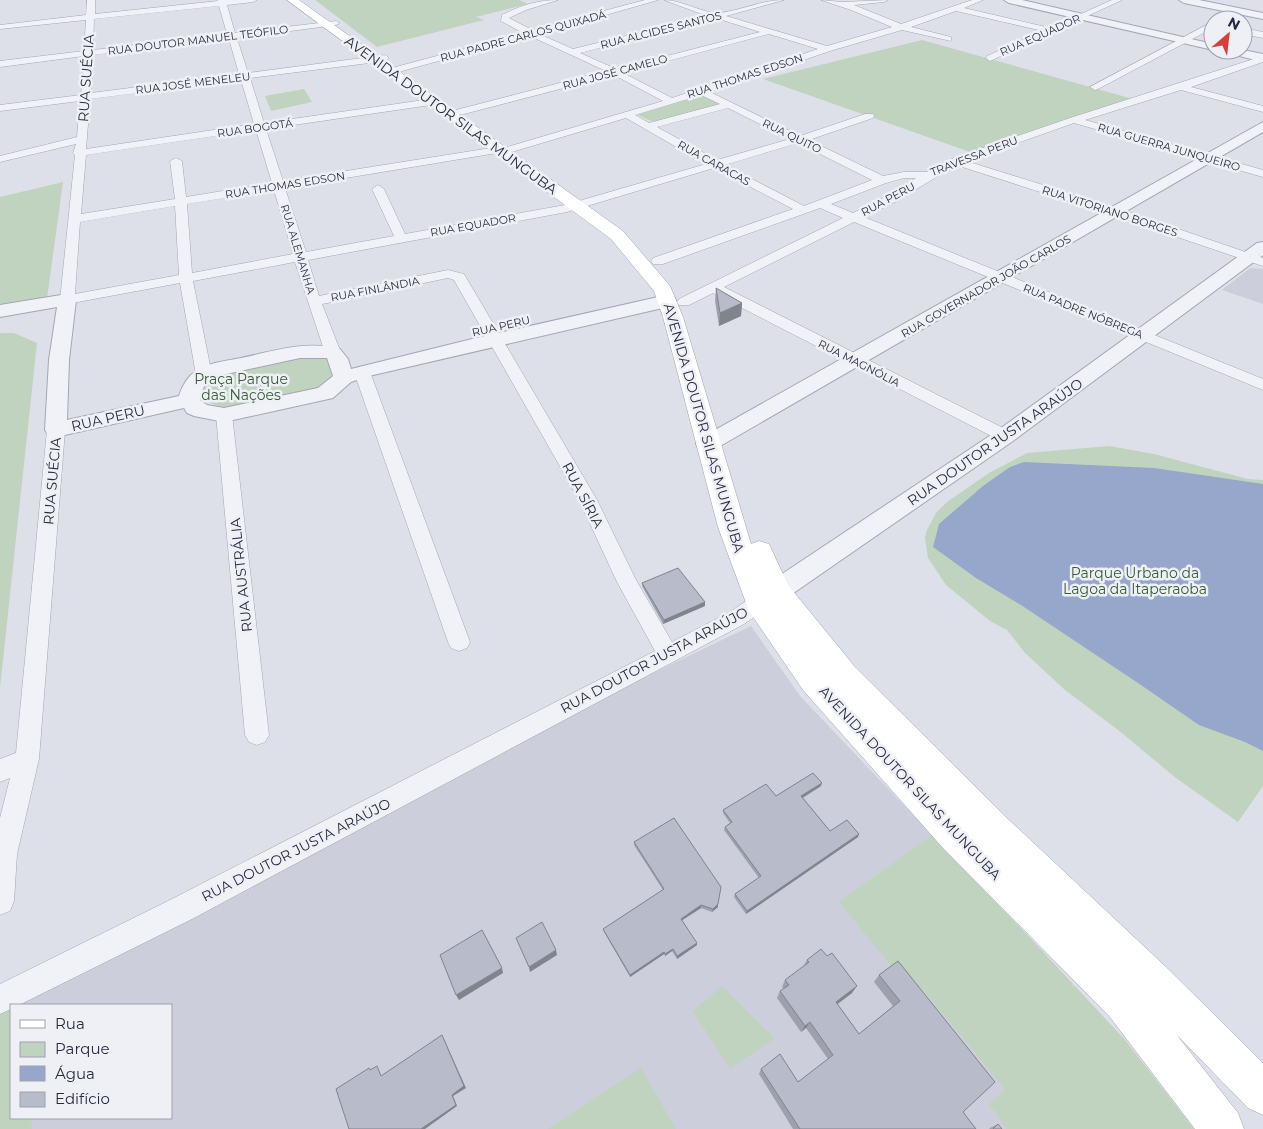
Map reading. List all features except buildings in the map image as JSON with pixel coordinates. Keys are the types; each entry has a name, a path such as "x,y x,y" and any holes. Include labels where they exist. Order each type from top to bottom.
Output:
{"main road":[{"name":"AVENIDA DOUTOR SILAS MUNGUBA","path":"292,0 331,24 460,112 504,149"},
{"name":"AVENIDA DOUTOR SILAS MUNGUBA","path":"302,0 331,24"},
{"name":"AVENIDA DOUTOR SILAS MUNGUBA","path":"388,64 431,102 504,149 582,204 614,222 658,261 682,296 671,298"},
{"name":"AVENIDA DOUTOR SILAS MUNGUBA","path":"582,204 617,235 671,298 673,317 714,440 731,527 767,597 814,681 956,836 1124,1003 1174,1064 1222,1129"},
{"name":"AVENIDA DOUTOR SILAS MUNGUBA","path":"767,597 996,832 1152,981 1263,1093"}],"street":[{"name":"RUA SUÉCIA","path":"0,901 4,854 27,759 56,430 59,360 66,309 79,153 82,139 91,0"},
{"path":"0,27 253,0"},
{"path":"554,0 511,12 504,19 512,26 615,72 671,101"},
{"name":"RUA PADRE CARLOS QUIXADÁ","path":"388,64 531,33 654,0"},
{"path":"668,0 827,49"},
{"path":"742,0 758,5"},
{"name":"RUA ALCIDES SANTOS","path":"572,52 780,0"},
{"path":"825,0 924,36 948,39"},
{"path":"843,5 884,0"},
{"name":"RUA THOMAS EDSON","path":"73,219 504,149 702,92 979,0"},
{"path":"1009,0 1203,45"},
{"name":"RUA EQUADOR","path":"990,58 1118,0"},
{"path":"1184,0 1231,10"},
{"name":"RUA ALEMANHA","path":"222,2 314,301 344,365 459,642"},
{"path":"1244,10 1255,4"},
{"path":"955,8 1050,30"},
{"path":"611,12 625,16"},
{"path":"643,23 661,29"},
{"name":"RUA DOUTOR MANUEL TEÓFILO","path":"0,64 331,24"},
{"path":"1095,87 1203,30"},
{"name":"RUA JOSÉ CAMELO","path":"460,112 769,32"},
{"name":"TRAVESSA PERU","path":"658,261 882,180 904,175 930,175 955,161 1263,58"},
{"name":"RUA JOSÉ MENELEU","path":"0,108 84,97 174,81 388,64"},
{"path":"1181,87 1263,109"},
{"name":"RUA QUITO","path":"702,92 882,180"},
{"name":"RUA BOGOTÁ","path":"79,153 431,102"},
{"path":"649,126 729,105"},
{"name":"RUA CARACAS","path":"626,114 715,164 803,210"},
{"name":"RUA EQUADOR","path":"66,309 186,279 582,204 798,140 869,116"},
{"name":"RUA GUERRA JUNQUEIRO","path":"1074,120 1263,174"},
{"name":"RUA GOVERNADOR JOÃO CARLOS","path":"714,440 1116,212 1263,126"},
{"path":"0,159 82,139"},
{"path":"176,161 181,201 186,279 204,375 192,388 189,400"},
{"name":"RUA VITORIANO BORGES","path":"955,161 1258,255"},
{"name":"RUA PERU","path":"204,375 226,367 295,352 322,351 344,365 612,307 671,298 713,288 893,198 930,175"},
{"path":"378,189 401,238"},
{"name":"RUA PADRE NÓBREGA","path":"820,204 1263,385"},
{"name":"RUA DOUTOR JUSTA ARAÚJO","path":"0,999 182,909 354,820 667,653 737,618 1005,436 1258,255"},
{"name":"RUA SÍRIA","path":"437,277 448,274 459,277 588,500 627,582 667,653"},
{"name":"RUA FINLÂNDIA","path":"314,301 437,277"},
{"name":"RUA MAGNÓLIA","path":"713,288 1005,436"},
{"path":"9,316 66,309"},
{"name":"RUA PERU","path":"56,430 189,400 195,408 202,411 224,415 326,393 344,365 357,358 491,334"},
{"name":"RUA AUSTRÁLIA","path":"224,415 257,735"},
{"path":"0,771 27,759"}],"shaded area":[{"path":"1250,268 1263,269 1263,304 1222,290"},
{"path":"751,626 800,696 1125,1040 1194,1129 0,1129 0,1012 10,1007 10,1119 172,1119 172,1004 15,1004 601,698"}],"green space":[{"path":"315,0 519,0 528,4 476,17 484,20 377,47"},
{"path":"922,40 1133,99 970,152 763,79"},
{"path":"304,89 312,102 271,111 265,96"},
{"path":"697,95 721,103 719,106 658,122 638,115 639,112"},
{"path":"63,182 47,299 0,307 0,197"},
{"path":"0,333 14,333 37,343 0,688"},
{"name":"Praça Parque das Nações","path":"302,355 321,355 331,359 334,371 322,386 291,396 235,408 215,405 203,394 202,389 209,381 220,375 248,366"},
{"name":"Parque Urbano da Lagoa da Itaperaoba","path":"1109,446 1154,454 1248,479 1263,480 1263,786 1238,822 1176,778 1118,730 1065,690 1025,653 1007,630 990,621 946,585 928,558 925,538 936,513 947,502 989,473 1027,453"},
{"path":"932,835 1125,1040 1194,1129 1007,1129 989,1104 1005,1089 923,990 892,967 839,902"},
{"path":"722,986 775,1038 730,1069 693,1011"},
{"path":"10,1009 10,1119 31,1119 32,1129 0,1129 0,1014"},
{"path":"641,1068 676,1129 547,1129"}],"water":[{"name":"Parque Urbano da Lagoa da Itaperaoba","path":"1024,462 1154,468 1263,484 1263,751 1245,742 1199,725 1021,605 976,578 933,547 939,524 983,486 1010,467"}]}
